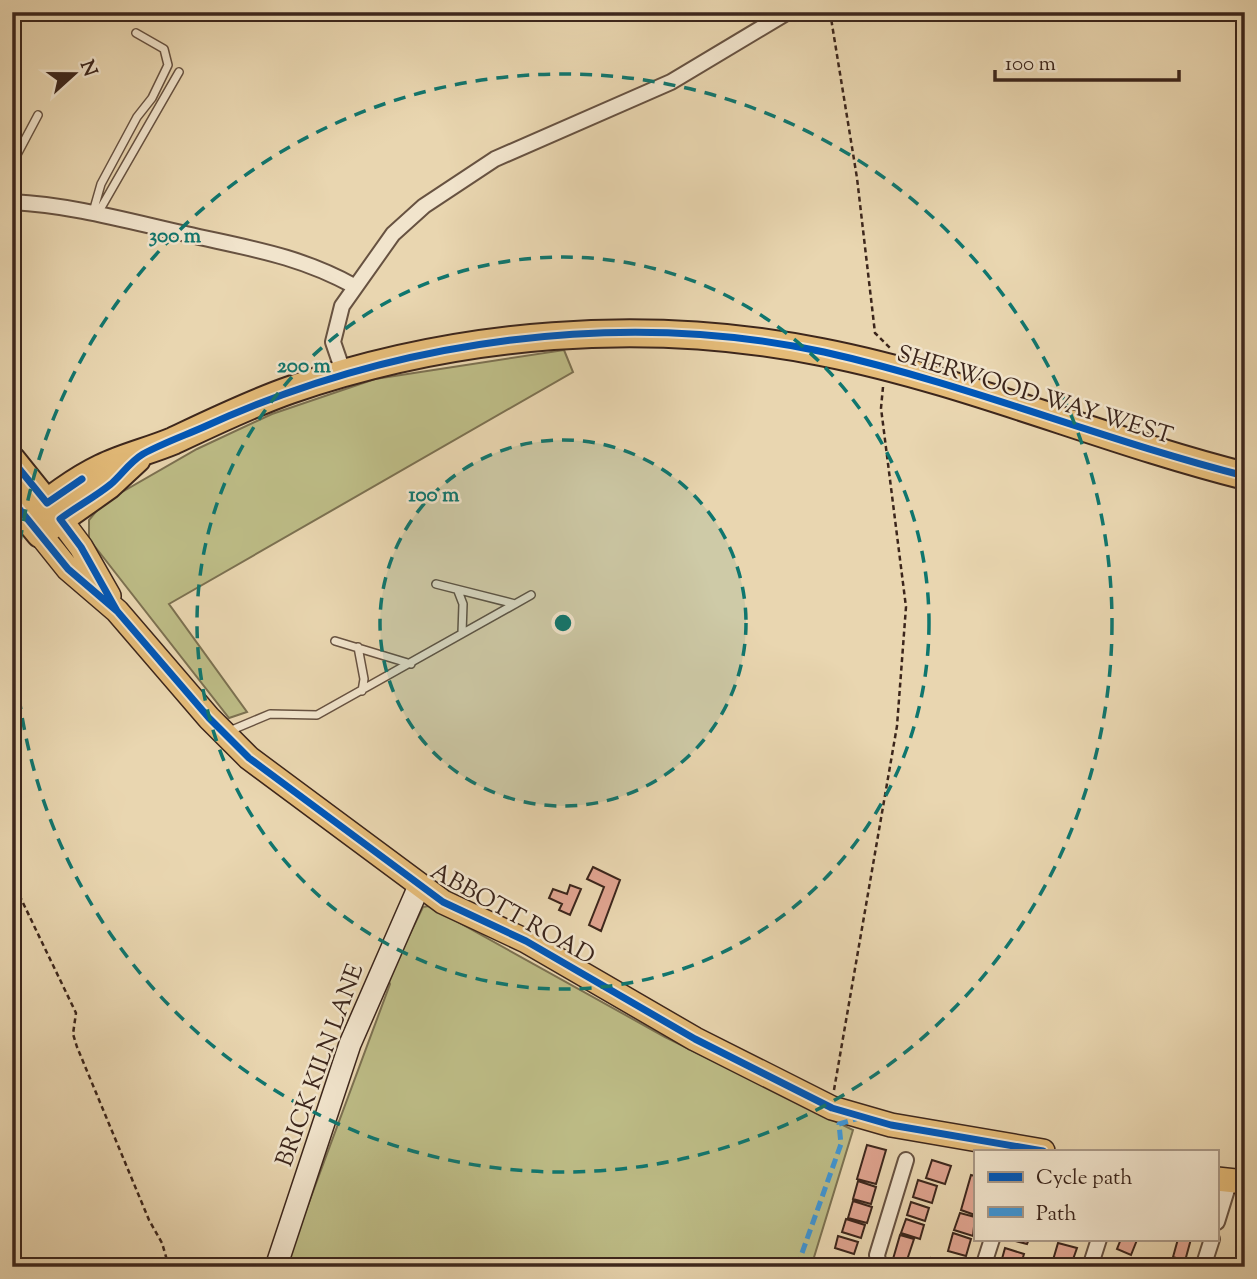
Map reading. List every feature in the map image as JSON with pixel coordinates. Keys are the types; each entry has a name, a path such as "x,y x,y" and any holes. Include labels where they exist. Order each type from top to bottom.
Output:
{"highway":[{"name":"SHERWOOD WAY WEST","path":"37,515 103,467 141,455 289,391 344,373 446,351 537,337 633,333 760,342 822,352 888,369 1186,461 1245,476"},
{"name":"ABBOTT ROAD","path":"12,460 37,515"}],"main road":[{"name":"ABBOTT ROAD","path":"37,515 68,569 117,611 223,733 249,758 310,805 420,884 449,891 510,927 526,942 695,1039 832,1108 891,1125 1037,1150"}],"street":[{"path":"344,373 333,342 342,306 393,234 454,183 528,143 671,82 788,12"},
{"path":"12,202 96,212 306,262 354,286"},
{"name":"BRICK KILN LANE","path":"276,1267 351,1044 420,884"},
{"path":"879,1267 877,1255 906,1160"},
{"path":"1218,1219 1230,1180"},
{"path":"983,1267 992,1240"},
{"path":"1090,1267 1099,1240"},
{"path":"1203,1267 1212,1240"}],"lane":[{"path":"96,212 101,184 138,117 152,98 168,65 164,49 135,33"},
{"path":"96,212 178,72"},
{"path":"12,164 38,115"},
{"path":"436,584 515,604"},
{"path":"458,591 463,604 462,633"},
{"path":"223,733 270,714 317,715 531,595"},
{"path":"335,641 411,664"},
{"path":"358,647 364,679 362,691"}],"path":[{"path":"830,12 859,192 875,333 892,351"},
{"path":"832,1108 897,726 905,621 881,408 884,384"},
{"path":"12,880 76,1013 73,1034 77,1047 149,1220 162,1243 169,1267"}],"shaded area":[{"path":"564,350 573,372 169,604 247,712 229,718 89,539 89,520 103,503 197,449 272,414 375,379"},
{"path":"429,906 665,1037 853,1130 811,1267 285,1267 390,984 388,979 423,907"}],"building":[{"path":"593,867 620,880 601,931 589,925 604,887 587,879"},
{"path":"570,885 581,889 570,915 559,910 562,904 549,898 553,889 567,894"},
{"path":"867,1145 886,1150 876,1184 857,1179"},
{"path":"932,1160 951,1166 945,1184 926,1178"},
{"path":"971,1175 974,1176 974,1215 961,1210"},
{"path":"918,1180 937,1186 932,1203 913,1197"},
{"path":"858,1181 876,1187 871,1204 853,1199"},
{"path":"853,1201 872,1207 867,1223 848,1218"},
{"path":"911,1202 929,1208 925,1221 907,1215"},
{"path":"960,1213 974,1217 973,1236 954,1230"},
{"path":"846,1219 865,1225 861,1238 842,1232"},
{"path":"906,1219 924,1225 920,1239 901,1233"},
{"path":"953,1233 971,1239 966,1256 948,1251"},
{"path":"900,1235 914,1239 906,1263 893,1259"},
{"path":"838,1236 858,1242 854,1254 835,1248"},
{"path":"1012,1240 1029,1240 1027,1244"},
{"path":"1121,1240 1137,1240 1131,1255 1117,1249"},
{"path":"1178,1240 1191,1240 1185,1261 1173,1257"},
{"path":"1058,1243 1077,1248 1071,1265 1053,1260"},
{"path":"1005,1248 1024,1254 1020,1267 1000,1266"},
{"path":"931,1258 957,1267 928,1267"},
{"path":"837,1259 851,1263 850,1267 835,1267"},
{"path":"1114,1259 1129,1264 1128,1267 1112,1267"}],"marked path":[{"path":"797,1267 841,1144 839,1124 859,1118"}],"cycle path":[{"path":"117,611 81,547 60,519 111,484 139,457 278,396 354,372 431,353 509,340 589,333 668,333 747,339 824,352 930,380 1139,446 1245,476"},
{"path":"12,460 47,503 82,479"},
{"path":"12,500 68,569 117,611 209,718 249,758 443,902 526,941 695,1039 832,1108 891,1125 1037,1150"}]}
